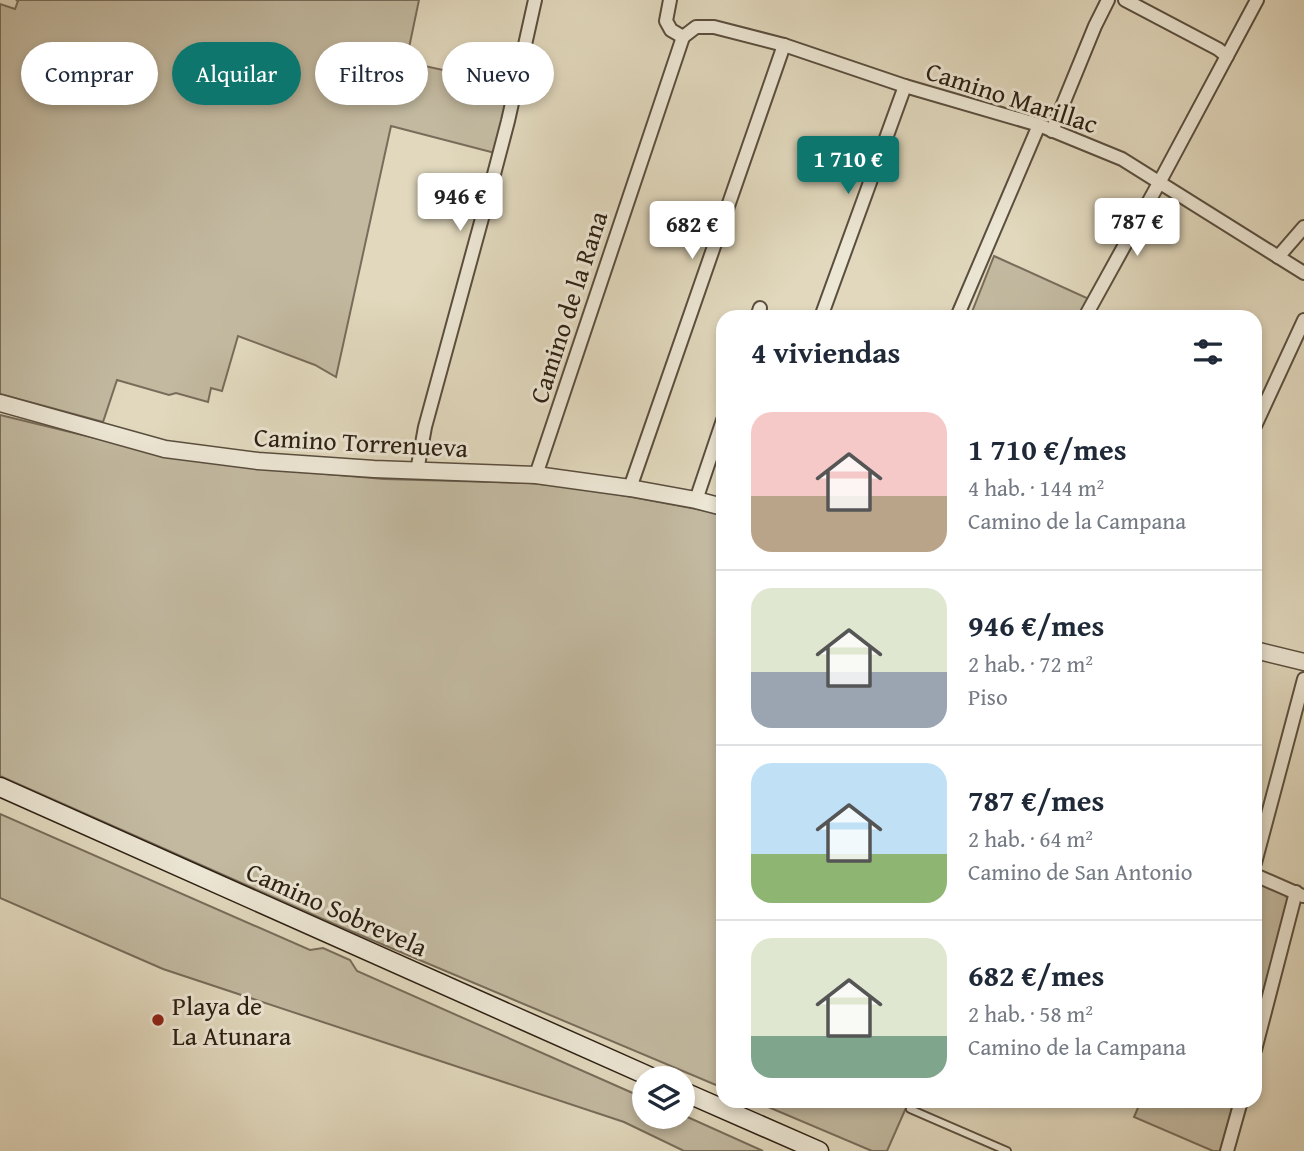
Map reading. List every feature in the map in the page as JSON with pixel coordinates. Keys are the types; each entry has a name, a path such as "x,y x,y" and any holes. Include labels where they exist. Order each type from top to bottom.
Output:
{"main road":[{"name":"Camino Sobrevela","path":"0,787 632,1069"},
{"path":"695,1097 716,1106"},
{"path":"721,1108 819,1151"}],"street":[{"path":"417,471 425,427 496,167 535,0"},
{"path":"1052,131 1108,0"},
{"path":"1125,0 1218,48 1227,56"},
{"path":"1089,310 1258,0"},
{"path":"668,1 666,21 671,30 683,37"},
{"name":"Camino Marillac","path":"683,37 696,27 714,27 784,45 905,86 1039,125 1122,159 1304,273"},
{"name":"Camino de la Rana","path":"536,475 683,37"},
{"path":"630,488 784,45"},
{"path":"824,310 905,86"},
{"path":"960,310 1039,125"},
{"path":"1278,257 1304,227"},
{"path":"1262,411 1304,320"},
{"name":"Camino Torrenueva","path":"0,404 165,449 258,461 536,475 630,488 716,505"},
{"path":"696,500 716,441"},
{"path":"1262,652 1304,662"},
{"path":"1262,837 1304,679"},
{"path":"1262,878 1300,894 1262,1026"},
{"path":"1227,1151 1239,1108"}],"lane":[{"path":"910,1109 1007,1151"}],"shaded area":[{"path":"16,0 419,0 410,42 315,42 315,105 428,105 428,67 442,70 442,105 507,105 495,153 391,126 336,377 315,365 238,336 222,391 211,388 208,402 176,393 169,395 117,380 103,422 0,394 0,4 15,9"},
{"path":"994,256 1089,299 1084,310 973,310"},
{"path":"0,415 165,455 235,466 384,479 530,483 589,489 716,513 716,1085 695,1076 695,1066 671,1066 334,924 0,776"},
{"path":"0,814 310,950 323,948 350,960 357,971 632,1093 632,1126 163,969 0,898"},
{"path":"1262,883 1285,894 1289,902 1262,995"},
{"path":"771,1108 906,1108 887,1151 872,1151"},
{"path":"1138,1108 1232,1108 1221,1151 1213,1151 1134,1117"},
{"path":"695,1120 763,1151 684,1151 638,1129 695,1129"}],"place":[{"name":"Playa de La Atunara","path":"158,1020"}]}
